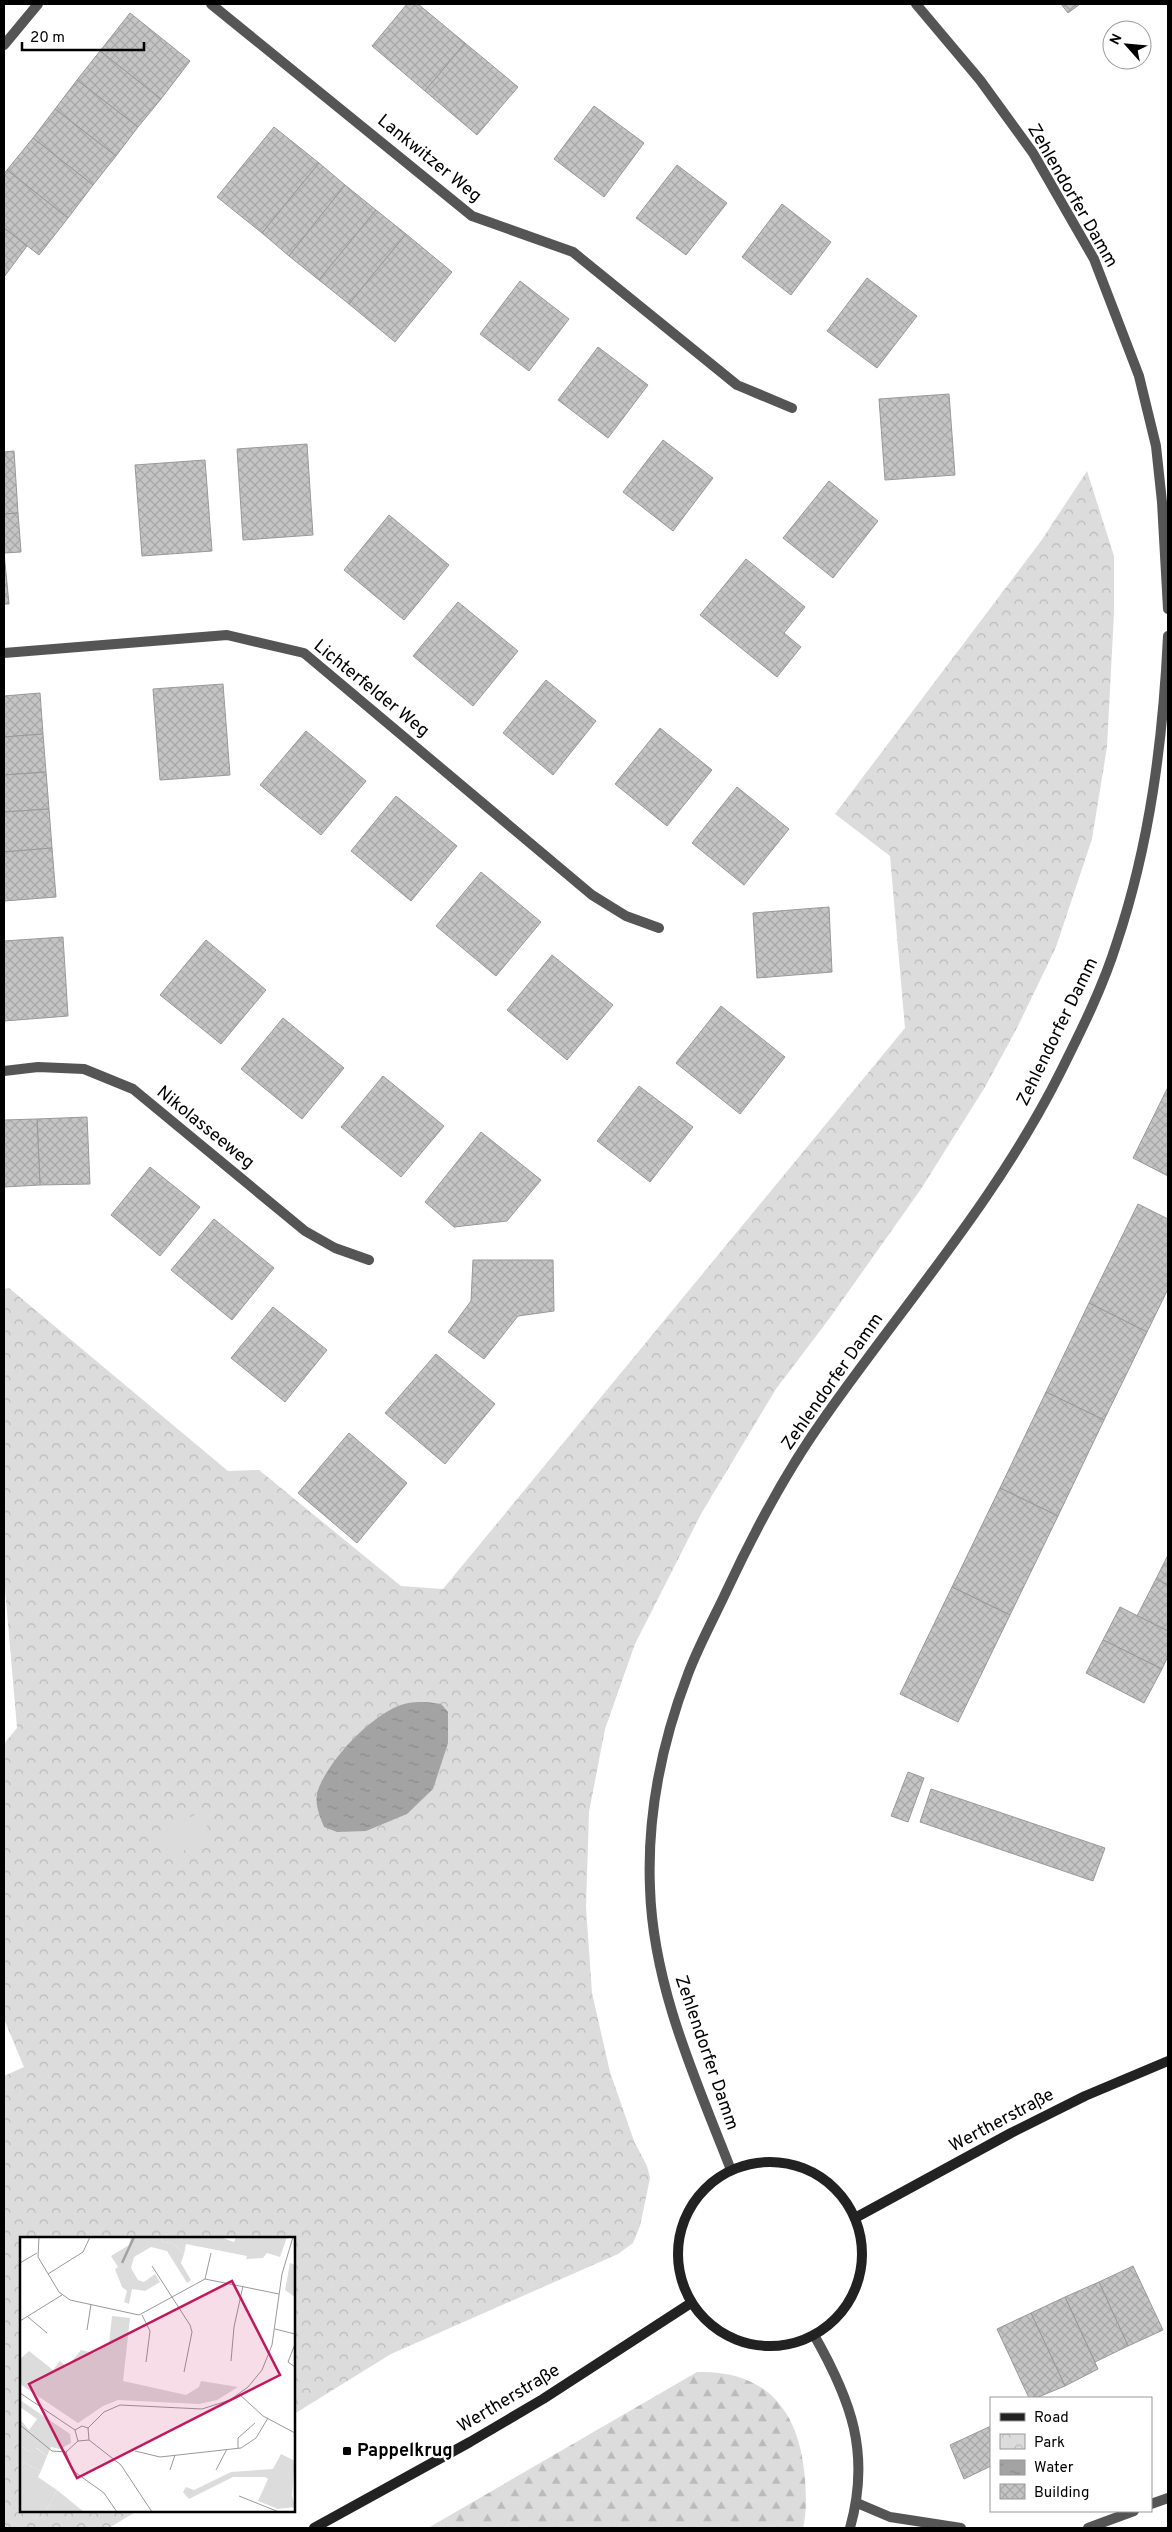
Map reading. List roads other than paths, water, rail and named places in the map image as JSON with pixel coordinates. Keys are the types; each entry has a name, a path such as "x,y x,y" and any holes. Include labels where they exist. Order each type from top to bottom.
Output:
{"main road":[{"name":"Wertherstraße","path":"855,2218 1011,2133 1085,2096 1168,2060"},
{"path":"757,2162 787,2163 816,2173 839,2192 855,2218 862,2244 861,2272 852,2297 836,2319 814,2335 788,2345 760,2347 733,2339 709,2324 691,2303 679,2275 677,2244 686,2215 704,2189 731,2170 757,2162"},
{"name":"Wertherstraße","path":"314,2528 486,2433 691,2303"}],"street":[{"path":"4,45 38,4"},
{"name":"Lankwitzer Weg","path":"211,4 472,216 573,252 737,385 792,408"},
{"name":"Zehlendorfer Damm","path":"916,4 980,80 1033,153 1094,259 1139,376 1156,446 1165,501 1168,609"},
{"name":"Lichterfelder Weg","path":"4,653 227,636 304,653 592,895 626,916 659,928"},
{"name":"Zehlendorfer Damm","path":"731,2170 675,2021 661,1975 654,1933 650,1889 650,1838 657,1788 669,1732 689,1672 744,1554 779,1492 824,1418 947,1252 997,1180 1059,1074 1092,1006 1116,946 1139,868 1154,789 1165,712 1168,636"},
{"name":"Nikolasseeweg","path":"4,1071 38,1067 84,1068 133,1089 305,1231 335,1248 369,1260"},
{"path":"814,2335 835,2373 858,2443 857,2504 850,2528"},
{"path":"1152,2504 1168,2498"},
{"path":"857,2504 890,2517 961,2528"},
{"path":"1088,2528 1131,2512"}],"water":[{"path":"427,1702 441,1704 448,1712 448,1743 433,1789 407,1814 366,1831 337,1832 324,1827 318,1808 318,1790 332,1765 342,1752 366,1727 392,1709 407,1703"}],"place":[{"name":"Pappelkrug","path":"347,2451"}]}
